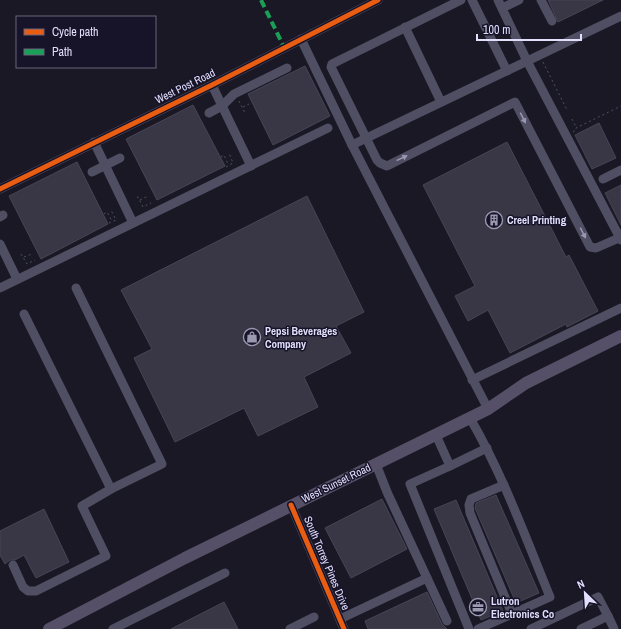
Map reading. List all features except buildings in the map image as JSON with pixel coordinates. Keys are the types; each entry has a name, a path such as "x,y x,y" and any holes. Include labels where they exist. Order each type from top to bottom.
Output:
{"main road":[{"name":"West Sunset Road","path":"50,629 185,558 488,409 526,382 621,336"}],"street":[{"name":"West Post Road","path":"0,188 212,85 378,0"},
{"path":"461,0 332,64 332,67 377,160 386,166 515,102 590,247 596,248 621,238 527,61 500,4 519,0"},
{"path":"472,0 507,71"},
{"path":"541,0 552,22"},
{"path":"352,145 621,16"},
{"path":"405,27 441,102"},
{"path":"301,39 352,145 488,409"},
{"path":"209,113 222,106 234,94 287,68"},
{"path":"212,85 251,166"},
{"path":"0,288 328,128"},
{"path":"94,142 133,223"},
{"path":"92,172 120,158"},
{"path":"603,179 621,170"},
{"path":"0,244 18,279"},
{"path":"13,565 23,587 28,592 36,591 106,556 82,506 111,489 162,464 76,288"},
{"path":"472,380 621,308"},
{"path":"24,314 111,489"},
{"path":"470,418 488,448 550,597 478,629"},
{"path":"436,435 450,466"},
{"path":"469,629 410,484 488,448"},
{"path":"376,464 387,492 447,621"},
{"path":"504,485 471,499 469,505 470,513 512,614"},
{"name":"South Torrey Pines Drive","path":"291,505 344,629"},
{"path":"114,629 225,573"},
{"path":"340,619 427,578"},
{"path":"532,629 598,597 614,629"},
{"path":"581,629 608,616"},
{"path":"290,629 314,617"}],"path":[{"path":"543,62 567,110"},
{"path":"238,98 245,113"},
{"path":"242,107 249,104"},
{"path":"569,134 576,130 576,128 621,106"},
{"path":"572,120 576,128"},
{"path":"226,166 232,163 229,153"},
{"path":"221,157 224,155 229,165"},
{"path":"140,200 148,196"},
{"path":"137,197 143,207 151,203"},
{"path":"109,224 116,220 111,210 112,209"},
{"path":"104,214 107,212 112,222"},
{"path":"21,254 27,264 35,260"},
{"path":"24,258 32,254"}],"marked path":[{"path":"261,0 284,47"}],"cycle path":[{"path":"0,189 212,85 378,0"},
{"path":"291,505 344,629"}],"place":[{"name":"Creel Printing","path":"494,220"},
{"name":"Pepsi Beverages Company","path":"252,337"},
{"name":"Lutron Electronics Co","path":"478,607"}]}
